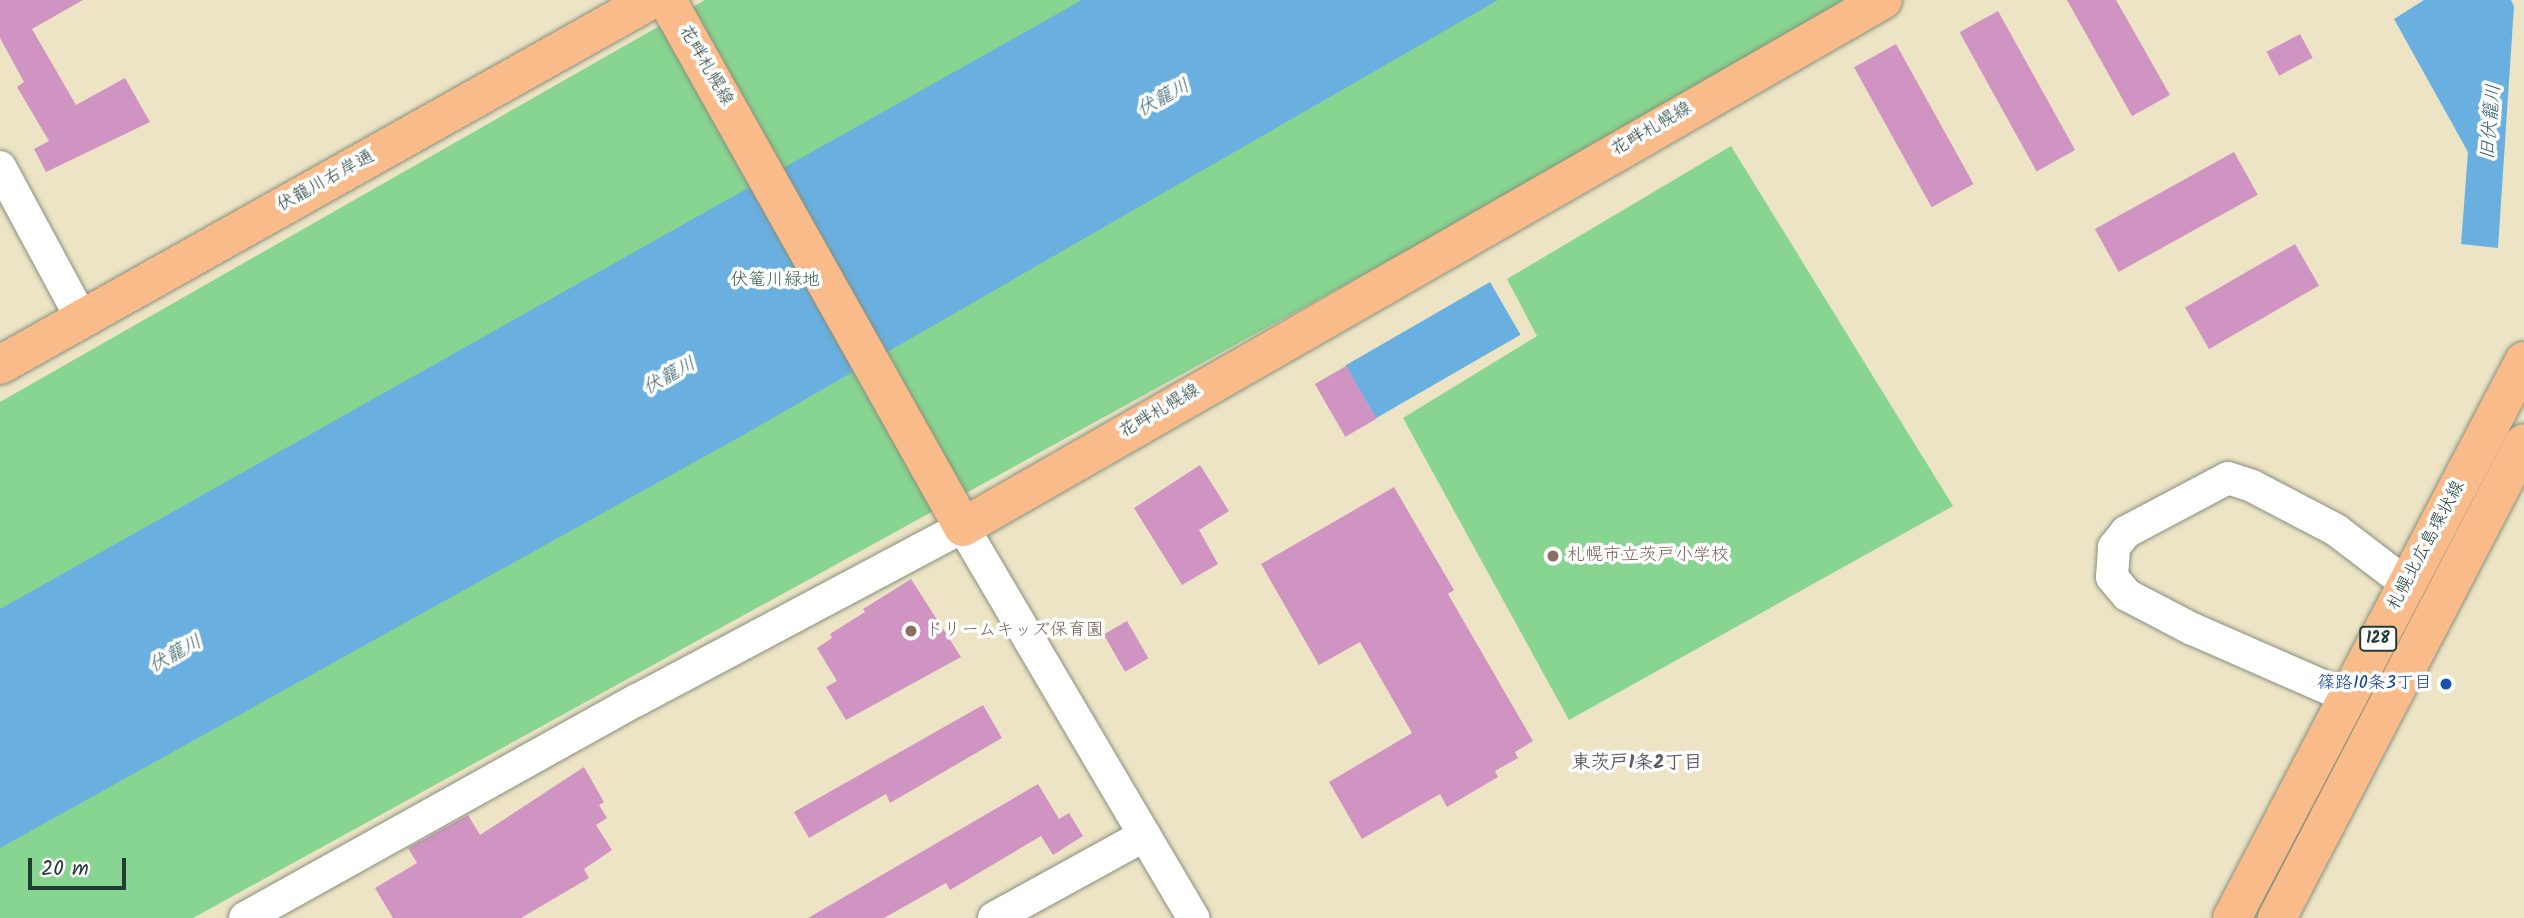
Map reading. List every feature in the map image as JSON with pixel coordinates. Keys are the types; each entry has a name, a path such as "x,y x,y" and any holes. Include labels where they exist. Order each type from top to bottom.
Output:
{"main road":[{"name":"伏籠川右岸通","path":"0,365 651,0"},
{"name":"花畔札幌線","path":"667,0 917,442 962,527 1882,0"},
{"name":"札幌北広島環状線","path":"2232,918 2524,361"},
{"name":"128","path":"2277,918 2524,443"}],"street":[{"path":"0,167 10,209 82,319"},
{"path":"2348,697 2192,629 2127,595 2112,577 2114,547 2126,532 2228,478 2252,486 2336,530 2407,584"},
{"path":"245,918 637,700 962,527 1193,918"},
{"path":"994,918 1145,835"}],"green space":[{"name":"伏篭川緑地","path":"705,0 1863,0 193,918 0,918 0,402"},
{"path":"1731,146 1953,506 1569,720 1403,418 1537,336 1507,279"}],"water":[{"name":"伏籠川","path":"1082,0 1498,0 745,434 0,848 0,609"},
{"name":"旧伏籠川","path":"2424,0 2511,0 2514,6 2498,248 2461,244 2468,152 2394,19"},
{"path":"1490,282 1520,335 1376,418 1345,366"}],"building":[{"path":"0,0 83,0 32,29 76,105 125,78 150,122 46,172 34,149 49,141 17,87 24,82 0,38"},
{"path":"2067,0 2116,0 2170,95 2132,116"},
{"path":"1998,11 2075,150 2037,171 1960,32"},
{"path":"2300,34 2313,58 2279,76 2266,52"},
{"path":"1896,44 1974,184 1932,207 1854,67"},
{"path":"2234,152 2258,195 2119,272 2095,229"},
{"path":"2295,244 2319,286 2209,349 2185,308"},
{"path":"1346,366 1376,419 1345,437 1315,384"},
{"path":"1200,465 1229,511 1199,530 1218,564 1182,585 1134,508"},
{"path":"1394,487 1454,590 1448,594 1533,741 1515,752 1518,758 1495,771 1498,777 1447,807 1440,794 1362,839 1329,782 1412,733 1360,642 1319,665 1261,564"},
{"path":"911,579 961,657 846,720 826,687 837,681 817,648 832,638 830,634 865,612 863,609"},
{"path":"1127,621 1148,658 1125,672 1104,634"},
{"path":"983,705 1002,738 890,803 886,794 809,838 794,812"},
{"path":"584,767 604,802 599,805 607,818 596,825 612,850 584,869 589,878 521,918 393,918 375,888 417,863 408,848 468,815 480,835"},
{"path":"1038,784 1059,819 1069,813 1083,836 1053,855 1041,836 950,890 946,883 884,918 808,918"}],"place":[{"name":"札幌市立茨戸小学校","path":"1553,556"},
{"name":"ドリームキッズ保育園","path":"911,631"},
{"name":"篠路10条3丁目","path":"2446,684"}],"district":[{"name":"東茨戸1条2丁目","path":"1637,764"}]}
